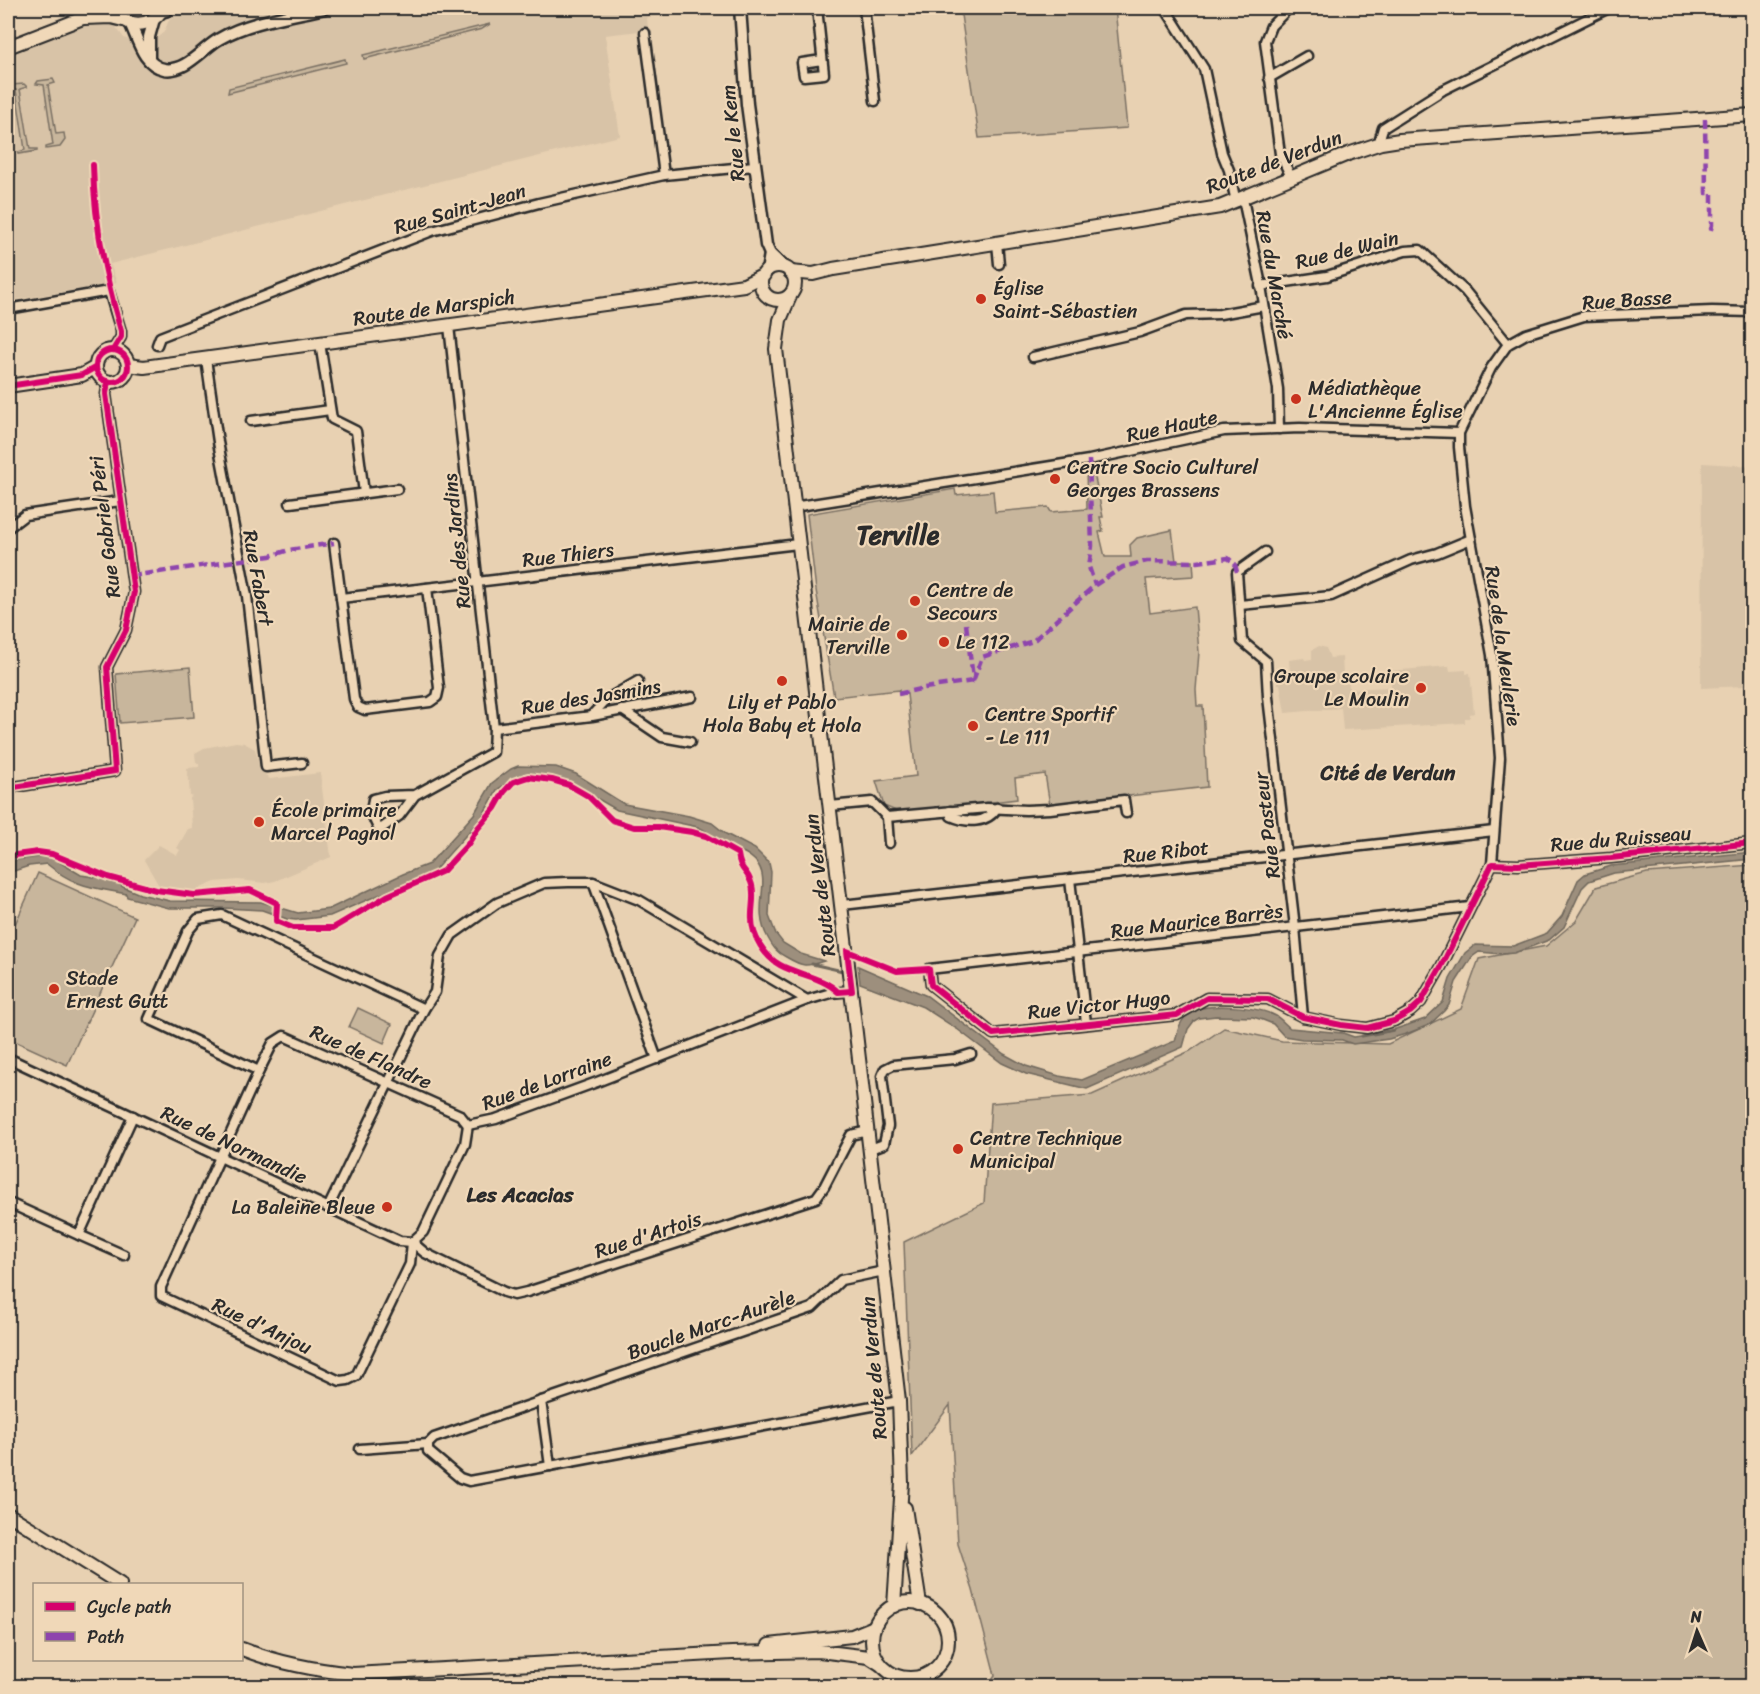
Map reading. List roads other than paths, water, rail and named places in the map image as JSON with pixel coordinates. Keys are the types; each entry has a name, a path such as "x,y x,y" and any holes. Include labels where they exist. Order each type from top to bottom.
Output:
{"main road":[{"path":"8,47 83,18 99,8"},
{"path":"114,8 127,22"},
{"path":"83,18 111,17 143,24 161,11"},
{"name":"Route de Verdun","path":"787,270 813,274 1220,207 1348,154 1381,143 1752,116"},
{"path":"775,267 787,270 795,280 792,292 782,300 767,295 761,283 765,273 775,267"},
{"name":"Route de Marspich","path":"128,365 144,367 206,359 744,285 765,273"},
{"name":"Route de Verdun","path":"813,274 792,292 780,320 776,349 899,1401 902,1483 894,1606"},
{"name":"Route de Marspich","path":"744,285 767,295"},
{"name":"Route de Verdun","path":"767,295 780,320"},
{"path":"113,350 125,356 128,365 121,380 108,381 100,376 96,367 99,357 113,350"},
{"path":"8,386 82,375 96,367"},
{"name":"Route de Verdun","path":"902,1483 920,1604"},
{"path":"8,1514 118,1583"},
{"path":"243,1649 315,1671 353,1674 819,1651 869,1657 900,1682 908,1678 925,1681 947,1649 948,1637 939,1616 930,1608 920,1604 906,1603 885,1611 874,1627 872,1647 880,1664"},
{"path":"664,1658 731,1648 852,1636 874,1627"}],"street":[{"path":"127,22 148,59 166,69 178,68 220,38 237,30 325,8"},
{"name":"Rue le Kem","path":"740,8 754,166 766,245 770,254 765,273"},
{"path":"817,8 822,60"},
{"path":"864,8 875,101"},
{"name":"Rue du Marché","path":"1165,8 1191,45 1204,69 1222,153 1240,200 1260,286 1278,389 1279,429"},
{"path":"1289,8 1267,34 1265,41 1280,154 1291,177"},
{"path":"1381,143 1383,128 1443,90 1609,8"},
{"path":"148,59 149,38 161,11"},
{"path":"645,33 664,175"},
{"path":"1269,78 1307,56"},
{"name":"Rue Saint-Jean","path":"157,345 160,337 432,231 539,203 664,175 754,166"},
{"path":"997,243 999,264"},
{"name":"Rue de Wain","path":"1260,286 1327,276 1405,251 1420,250 1465,291 1508,344"},
{"path":"770,254 787,270"},
{"path":"8,309 109,291 121,331 121,337 113,350"},
{"path":"1033,357 1140,332 1186,315 1220,314 1263,306"},
{"name":"Rue Basse","path":"1508,344 1526,334 1584,316 1712,311 1752,312"},
{"name":"Rue des Jardins","path":"415,795 493,752 494,728 449,326"},
{"path":"320,343 332,420 356,431 364,493"},
{"path":"1459,433 1491,368 1508,344"},
{"name":"Rue Fabert","path":"206,359 218,442 247,596 266,767 302,763"},
{"name":"Rue Gabriel Péri","path":"8,788 115,771 106,667 126,630 134,592 106,394 108,381"},
{"path":"251,422 330,410"},
{"name":"Rue Haute","path":"793,507 1089,460 1224,431 1279,429 1459,433"},
{"name":"Rue de la Meulerie","path":"1459,433 1464,493 1492,655 1498,715 1500,758 1492,864"},
{"path":"290,503 397,489"},
{"path":"8,528 25,515 120,501"},
{"path":"1265,552 1237,572 1240,605 1330,596 1411,560 1437,553 1471,539"},
{"path":"334,543 354,699 358,707 365,710 419,704 430,702 437,697 439,688 427,588"},
{"name":"Rue Thiers","path":"341,598 798,544"},
{"name":"Rue Pasteur","path":"1240,605 1242,641 1266,661 1303,1017"},
{"path":"592,716 607,699 638,681"},
{"name":"Rue des Jasmins","path":"494,728 592,716 692,697"},
{"path":"622,710 662,737 690,742"},
{"path":"415,795 399,816 379,830 370,813 373,799 385,796 415,795"},
{"path":"886,818 997,808 1050,809 1124,800 1126,813"},
{"path":"830,806 872,802 886,818 889,843"},
{"name":"Rue Ribot","path":"842,905 1494,831"},
{"name":"Rue du Ruisseau","path":"1492,864 1518,865 1611,858 1752,843"},
{"name":"Rue Victor Hugo","path":"929,969 931,985 993,1034 1178,1015 1207,998 1268,999 1303,1017 1367,1028 1394,1021 1410,1012 1421,1002 1492,864"},
{"path":"1070,879 1086,1023"},
{"path":"593,882 657,1059"},
{"path":"328,1208 424,1009 435,992 440,956 452,935 497,903 544,883 593,882 639,900 807,1000"},
{"name":"Rue Maurice Barrès","path":"929,969 1470,907"},
{"path":"258,1071 149,1019 188,931 198,920 222,915 424,1009"},
{"name":"Rue de Lorraine","path":"412,1242 423,1232 465,1144 468,1125 496,1119 807,1000 831,993 852,991"},
{"name":"Rue de Flandre","path":"220,1157 258,1071 273,1043 284,1036 460,1115 468,1125"},
{"path":"870,1149 884,1144 888,1126 882,1076 885,1069 893,1065 955,1059 970,1054"},
{"name":"Rue de Normandie","path":"8,1058 400,1241 412,1242"},
{"path":"79,1235 133,1116"},
{"name":"Rue d'Artois","path":"412,1242 425,1253 504,1292 514,1294 526,1292 816,1198 851,1135 867,1131"},
{"name":"Rue d'Anjou","path":"220,1157 161,1287 161,1296 340,1381 356,1376 410,1263 412,1242"},
{"path":"11,1204 124,1255"},
{"name":"Boucle Marc-Aurèle","path":"360,1449 428,1444 434,1438 812,1308 841,1280 884,1271"},
{"path":"541,1401 550,1466"},
{"path":"428,1444 428,1451 460,1478 469,1481 899,1401"}],"waterway":[{"path":"812,964 847,972"},
{"path":"1362,1036 1394,1030"}],"place":[{"name":"Église Saint-Sébastien","path":"981,299"},
{"name":"Médiathèque L'Ancienne Église","path":"1296,399"},
{"name":"Centre Socio Culturel Georges Brassens","path":"1055,479"},
{"name":"Centre de Secours","path":"915,601"},
{"name":"Mairie de Terville","path":"902,635"},
{"name":"Le 112","path":"944,642"},
{"name":"Lily et Pablo Hola Baby et Hola","path":"782,681"},
{"name":"Groupe scolaire Le Moulin","path":"1421,688"},
{"name":"Centre Sportif - Le 111","path":"973,726"},
{"name":"École primaire Marcel Pagnol","path":"259,822"},
{"name":"Stade Ernest Gutt","path":"54,989"},
{"name":"Centre Technique Municipal","path":"958,1149"},
{"name":"La Baleine Bleue","path":"387,1207"}],"district":[{"name":"Terville","path":"898,535"},
{"name":"Cité de Verdun","path":"1388,773"},
{"name":"Les Acacias","path":"520,1195"}]}
